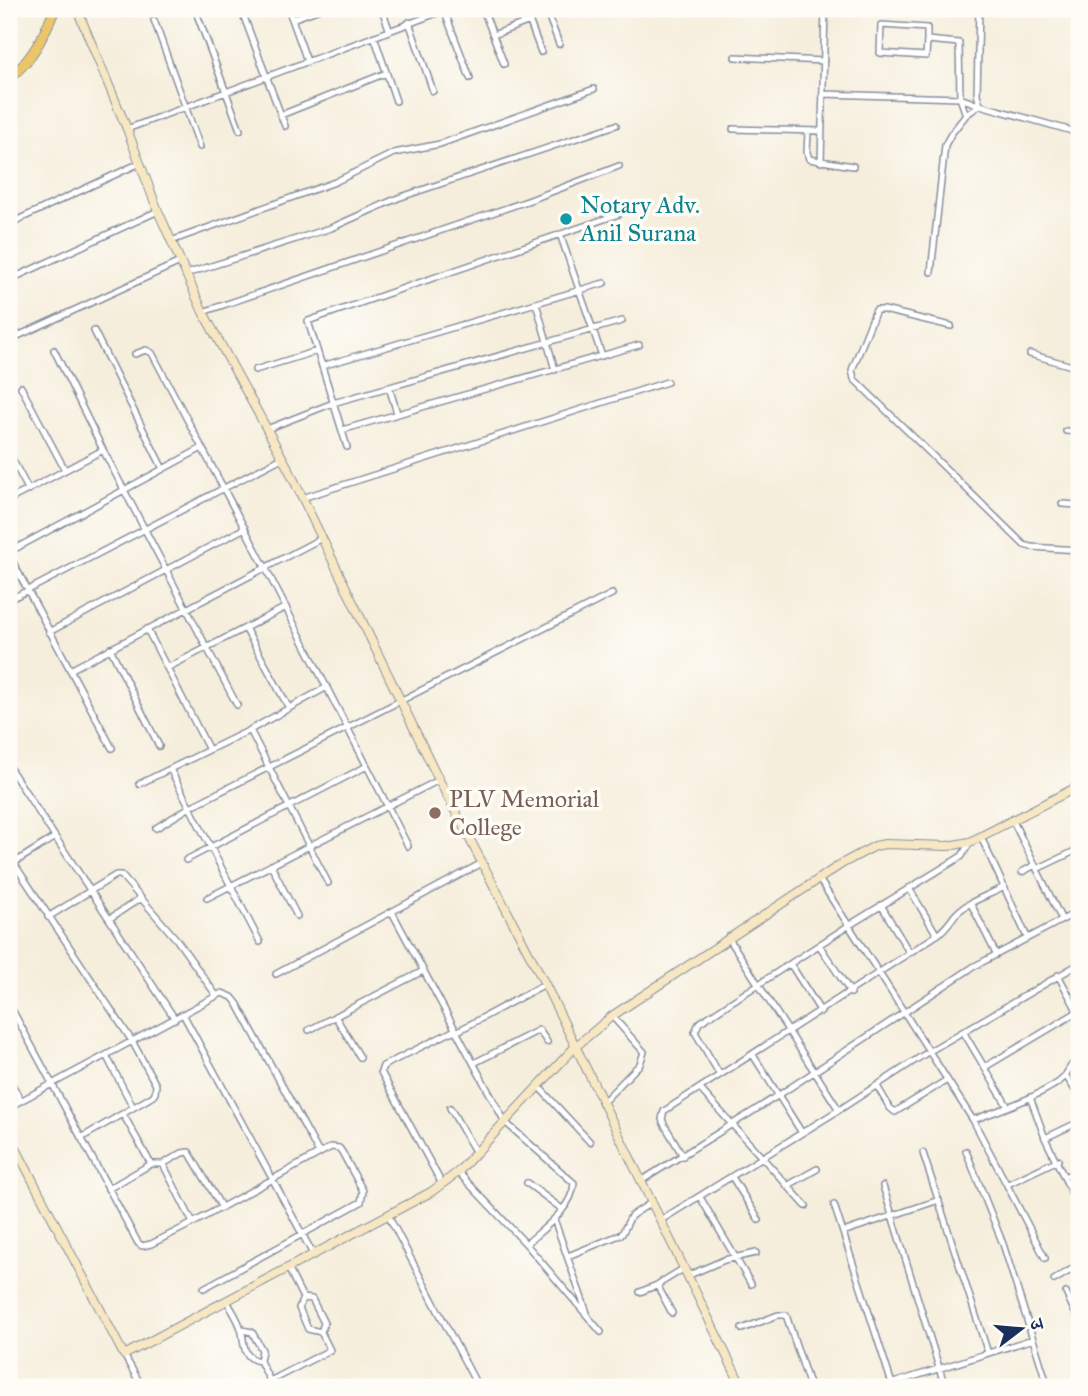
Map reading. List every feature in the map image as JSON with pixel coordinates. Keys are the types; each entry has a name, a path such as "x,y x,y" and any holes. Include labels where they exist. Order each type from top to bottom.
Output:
{"main road":[{"path":"9,78 33,53 55,9"},
{"path":"77,9 158,211 203,313 282,458 439,780 545,984 742,1387"},
{"path":"9,1135 124,1356 313,1254 389,1217 442,1184 476,1153 575,1047 611,1016 843,863 874,846 885,844 948,846 970,842 1079,786"}],"street":[{"path":"195,9 240,130"},
{"path":"242,9 285,125"},
{"path":"288,9 307,61"},
{"path":"292,19 319,9"},
{"path":"382,9 389,29"},
{"path":"483,9 504,64"},
{"path":"525,9 541,52"},
{"path":"546,9 559,44"},
{"path":"821,162 825,9"},
{"path":"979,9 977,94 980,105"},
{"path":"127,129 389,29 446,10 470,78"},
{"path":"154,20 200,147"},
{"path":"493,35 530,21"},
{"path":"410,22 433,91"},
{"path":"881,25 927,28 927,40 926,56 880,53 881,25"},
{"path":"374,36 396,101"},
{"path":"927,40 977,43"},
{"path":"959,43 960,98 967,115"},
{"path":"735,57 824,61"},
{"path":"281,114 386,73"},
{"path":"171,241 335,182 394,153 440,144 594,89"},
{"path":"823,94 960,98 1079,133"},
{"path":"931,272 945,145 967,115 980,105"},
{"path":"186,274 331,228 398,198 616,125"},
{"path":"733,129 821,131"},
{"path":"808,132 808,157 821,162 853,166"},
{"path":"9,224 140,163"},
{"path":"203,313 530,200 619,166"},
{"path":"9,280 158,211"},
{"path":"347,447 308,321 619,214"},
{"path":"560,234 602,356"},
{"path":"9,340 180,262"},
{"path":"322,366 604,283"},
{"path":"536,303 555,370"},
{"path":"951,326 876,310 852,370 854,379 1024,545 1079,550"},
{"path":"267,429 333,403 622,321"},
{"path":"94,331 163,468"},
{"path":"342,430 639,345"},
{"path":"54,350 103,450 237,705"},
{"path":"135,354 146,350 152,353 408,846"},
{"path":"255,370 317,351"},
{"path":"1030,354 1079,368"},
{"path":"302,498 667,382"},
{"path":"21,387 65,470"},
{"path":"389,387 397,413"},
{"path":"1066,431 1079,432"},
{"path":"112,748 9,553 202,448"},
{"path":"9,500 103,450"},
{"path":"9,453 28,489"},
{"path":"9,600 282,458"},
{"path":"1062,504 1079,505"},
{"path":"49,632 245,528"},
{"path":"70,670 322,538"},
{"path":"156,828 190,807 612,594"},
{"path":"167,668 286,607"},
{"path":"244,628 289,708"},
{"path":"147,629 209,750"},
{"path":"110,648 159,746"},
{"path":"139,783 250,730 327,687"},
{"path":"250,730 328,883"},
{"path":"186,860 367,766"},
{"path":"9,767 175,1019"},
{"path":"170,769 260,942"},
{"path":"208,898 439,780"},
{"path":"1013,821 1062,920"},
{"path":"11,865 55,837"},
{"path":"981,837 1027,937"},
{"path":"720,1075 698,1037 695,1026 848,926 962,856 970,842"},
{"path":"1022,872 1079,849"},
{"path":"9,856 11,865 132,1041 156,1089 152,1096 81,1138"},
{"path":"276,974 482,863"},
{"path":"271,865 297,916"},
{"path":"48,916 116,875 121,875 183,947 216,995"},
{"path":"819,879 902,1013 973,1120 1045,1258"},
{"path":"682,1156 664,1124 663,1114 937,935 952,923 955,914 1004,887"},
{"path":"909,888 937,935"},
{"path":"109,919 141,898"},
{"path":"971,904 996,954"},
{"path":"881,905 909,952"},
{"path":"641,1181 732,1126 996,954 1079,911"},
{"path":"392,912 505,1122 575,1183 573,1196 554,1219 526,1244"},
{"path":"729,937 839,1110"},
{"path":"819,945 851,993"},
{"path":"661,1220 928,1052 1079,964"},
{"path":"791,965 821,1012"},
{"path":"309,1030 424,971"},
{"path":"985,1067 1079,1012 1058,975"},
{"path":"442,1184 381,1072 383,1066 545,984"},
{"path":"9,1107 216,995 228,995 237,1003 319,1153"},
{"path":"9,1004 108,1189 142,1246 222,1208 331,1147 339,1148 363,1191 364,1197 357,1205 204,1288"},
{"path":"183,1014 313,1254"},
{"path":"335,1016 360,1057"},
{"path":"602,1103 640,1064 644,1052 611,1016"},
{"path":"474,1063 540,1030 547,1042"},
{"path":"964,1033 1008,1107"},
{"path":"106,1055 133,1107"},
{"path":"753,1055 803,1133"},
{"path":"973,1120 1008,1107 1061,1081 1072,1062 1079,1058"},
{"path":"1066,1076 1079,1096"},
{"path":"9,1079 21,1101"},
{"path":"877,1086 895,1112 947,1080"},
{"path":"538,1087 590,1142"},
{"path":"700,1089 806,1206"},
{"path":"1030,1097 1045,1138 1079,1208"},
{"path":"450,1108 476,1153"},
{"path":"123,1114 151,1164"},
{"path":"1045,1138 1079,1122"},
{"path":"966,1151 998,1227 1048,1387"},
{"path":"108,1189 151,1164 163,1164 182,1153 192,1154 222,1208"},
{"path":"923,1153 988,1353"},
{"path":"1008,1184 1058,1160"},
{"path":"163,1164 193,1223"},
{"path":"787,1186 817,1169"},
{"path":"1064,1177 1079,1170"},
{"path":"458,1171 526,1244 601,1332"},
{"path":"732,1177 759,1220"},
{"path":"527,1183 562,1209"},
{"path":"883,1186 945,1387"},
{"path":"700,1197 751,1284"},
{"path":"843,1232 939,1200"},
{"path":"568,1256 622,1234 631,1216 652,1202"},
{"path":"834,1205 892,1385"},
{"path":"389,1217 475,1386"},
{"path":"554,1219 588,1316"},
{"path":"640,1292 685,1273 756,1253"},
{"path":"1054,1280 1079,1265"},
{"path":"288,1268 303,1298 299,1308 308,1329 321,1332"},
{"path":"657,1285 673,1313"},
{"path":"1066,1293 1079,1321"},
{"path":"242,1329 252,1332 262,1350 260,1361 271,1381 330,1350 321,1332 324,1323 317,1308 312,1299 303,1298"},
{"path":"227,1301 242,1329 241,1339 248,1356 260,1361"},
{"path":"742,1329 778,1315 786,1315 810,1387"},
{"path":"881,1387 1033,1339"},
{"path":"124,1356 142,1387"}],"place":[{"name":"Notary Adv. Anil Surana","path":"566,219"},
{"name":"PLV Memorial College","path":"435,813"}]}
